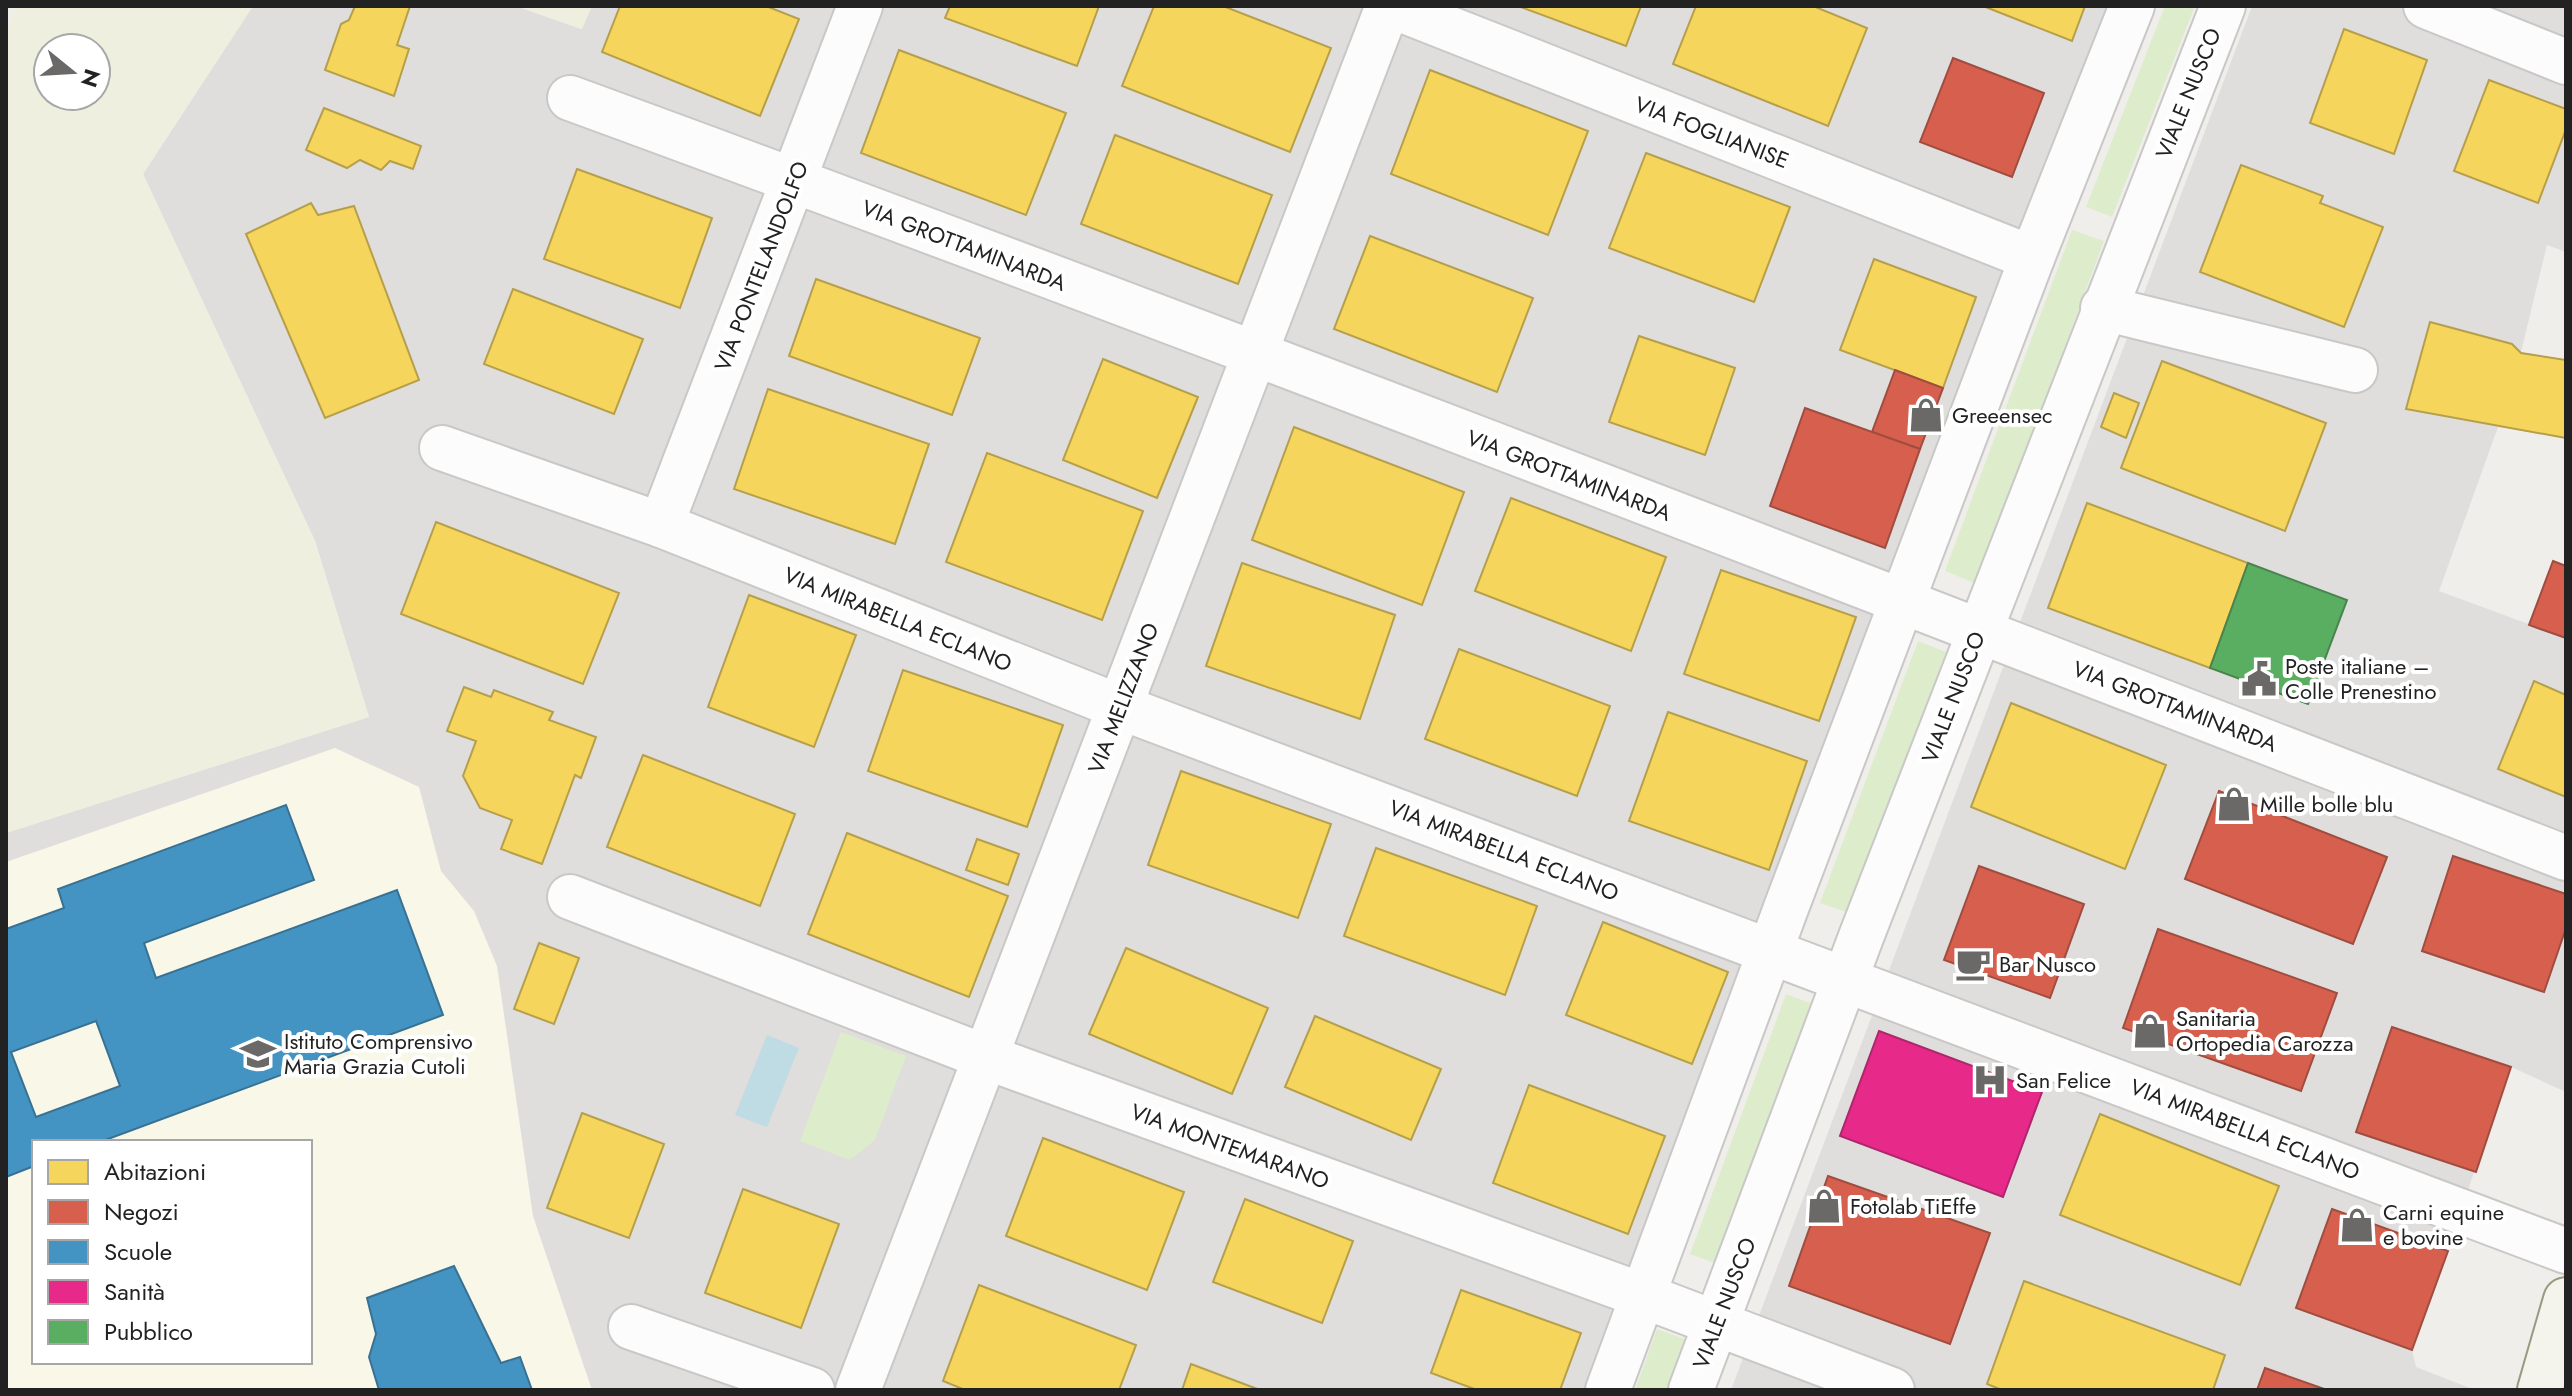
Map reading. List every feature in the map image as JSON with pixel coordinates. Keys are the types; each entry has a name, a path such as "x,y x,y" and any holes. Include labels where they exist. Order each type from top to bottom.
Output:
{"main road":[{"path":"2540,1390 2566,1300"}],"street":[{"name":"VIA PONTELANDOLFO","path":"661,525 860,6"},
{"name":"VIA FOGLIANISE","path":"1390,6 2032,258"},
{"name":"VIA MELIZZANO","path":"858,1390 1390,6"},
{"path":"1608,1390 1770,950 2032,258 2132,6"},
{"name":"VIALE NUSCO","path":"1691,1390 1979,630 2223,6"},
{"path":"2426,6 2566,62"},
{"name":"VIA GROTTAMINARDA","path":"570,98 794,180 1979,630 2566,858"},
{"path":"2103,308 2355,370"},
{"name":"VIA MIRABELLA ECLANO","path":"442,448 661,525 1120,707 2566,1251"},
{"name":"VIA MONTEMARANO","path":"570,897 985,1056 1644,1296 1892,1390"},
{"path":"631,1327 812,1390"}],"shaded area":[{"path":"253,6 516,6 581,29 592,6 2110,6 1871,625 1584,1390 6,1390 6,833 369,717 315,541 143,174"},
{"path":"2252,6 2566,6 2566,252 2547,245 2521,352 2566,360 2566,438 2498,427 2439,591 2566,638 2566,1092 2511,1067 2412,1350 2416,1367 2475,1390 1731,1390"},
{"name":"Istituto Comprensivo Maria Grazia Cutoli","path":"335,748 419,787 441,871 474,911 497,966 533,1216 592,1390 6,1390 6,862"}],"green space":[{"path":"19,6 253,6 143,174 315,541 369,717 6,833 6,28"},
{"path":"516,6 592,6 582,29"},
{"path":"2165,6 2195,6 2112,217 2086,207"},
{"path":"2072,230 2104,241 1977,584 1945,571"},
{"path":"1918,641 1946,652 1849,913 1820,903"},
{"path":"1786,994 1816,1005 1720,1265 1690,1254"},
{"path":"841,1032 906,1056 875,1140 850,1160 800,1141"},
{"path":"1657,1329 1690,1341 1672,1390 1635,1390"}],"water":[{"path":"767,1035 799,1048 767,1127 735,1115"}],"building: Abitazioni":[{"path":"355,6 410,6 397,45 409,49 394,96 325,70 341,24 349,20"},
{"path":"620,6 766,6 799,19 760,116 602,52"},
{"path":"950,6 1099,6 1077,66 945,18"},
{"path":"1154,6 1223,6 1331,48 1290,152 1122,86"},
{"path":"1518,6 1641,6 1626,46"},
{"path":"1696,6 1813,6 1867,28 1828,126 1673,64"},
{"path":"1983,6 2085,6 2072,41"},
{"path":"2344,29 2427,60 2394,154 2310,123"},
{"path":"899,50 1066,113 1026,215 861,153"},
{"path":"1430,70 1588,131 1548,235 1391,174"},
{"path":"2489,80 2566,109 2566,129 2538,203 2454,171"},
{"path":"324,108 421,146 413,169 390,161 381,170 360,160 347,168 306,150"},
{"path":"1115,135 1272,195 1238,284 1081,224"},
{"path":"1646,153 1790,207 1754,302 1609,248"},
{"path":"2241,165 2323,196 2320,203 2383,227 2344,327 2200,272"},
{"path":"577,169 712,218 680,308 544,259"},
{"path":"311,203 318,215 354,206 419,380 325,418 246,234"},
{"path":"1370,236 1533,298 1497,392 1334,329"},
{"path":"1874,259 1976,297 1943,388 1840,350"},
{"path":"816,279 980,338 952,415 789,356"},
{"path":"513,289 643,339 614,414 484,364"},
{"path":"2430,322 2512,344 2521,353 2566,360 2566,438 2406,409"},
{"path":"1639,336 1735,368 1705,455 1609,422"},
{"path":"1103,359 1198,397 1157,498 1063,460"},
{"path":"2162,361 2326,423 2285,531 2121,468"},
{"path":"768,389 929,444 895,544 734,489"},
{"path":"2114,393 2139,403 2126,438 2101,427"},
{"path":"1294,427 1464,492 1422,605 1252,540"},
{"path":"987,453 1143,511 1102,620 946,562"},
{"path":"1511,498 1666,557 1631,651 1475,591"},
{"path":"2087,503 2248,563 2210,668 2048,608"},
{"path":"436,522 619,593 583,684 401,614"},
{"path":"1242,563 1395,615 1360,719 1206,666"},
{"path":"1721,570 1856,617 1819,721 1684,674"},
{"path":"749,595 856,635 814,747 708,707"},
{"path":"1459,649 1610,706 1577,796 1425,739"},
{"path":"903,670 1063,725 1027,827 868,771"},
{"path":"2534,681 2566,695 2566,797 2498,769"},
{"path":"464,687 491,697 494,690 553,712 549,720 596,737 581,778 575,775 542,864 501,849 512,820 480,808 463,776 476,741 447,731"},
{"path":"2011,703 2166,765 2125,869 1971,807"},
{"path":"1668,712 1807,761 1769,870 1629,821"},
{"path":"643,755 795,814 760,906 607,847"},
{"path":"1181,771 1331,824 1298,918 1148,865"},
{"path":"847,833 1008,896 969,997 808,934"},
{"path":"977,839 1019,854 1008,885 966,870"},
{"path":"1376,848 1537,906 1505,995 1344,936"},
{"path":"1603,922 1728,972 1692,1064 1566,1015"},
{"path":"539,943 579,958 554,1024 514,1009"},
{"path":"1126,948 1268,1008 1232,1094 1089,1034"},
{"path":"1315,1016 1441,1069 1411,1140 1285,1087"},
{"path":"1529,1085 1665,1136 1628,1234 1493,1183"},
{"path":"582,1113 664,1144 629,1238 547,1208"},
{"path":"2100,1114 2279,1186 2240,1285 2060,1215"},
{"path":"1043,1138 1184,1192 1147,1290 1006,1236"},
{"path":"743,1189 839,1224 801,1328 705,1293"},
{"path":"1245,1199 1353,1241 1322,1323 1213,1282"},
{"path":"2024,1281 2225,1355 2213,1390 2002,1390 1987,1384"},
{"path":"979,1285 1136,1345 1119,1390 965,1390 943,1381"},
{"path":"1461,1290 1581,1333 1560,1390 1477,1390 1431,1373"},
{"path":"1191,1364 1260,1390 1182,1390"}],"building: Negozi":[{"path":"1953,58 2044,93 2012,177 1920,142"},
{"path":"1895,370 1943,388 1920,449 1872,432"},
{"path":"1805,408 1920,449 1885,548 1770,506"},
{"path":"2553,561 2566,566 2566,638 2529,625"},
{"path":"2219,791 2387,857 2353,944 2185,879"},
{"path":"2453,856 2566,894 2566,928 2544,992 2422,951"},
{"path":"1979,866 2084,904 2050,998 1944,960"},
{"path":"2158,929 2337,993 2301,1091 2123,1028"},
{"path":"2392,1027 2511,1067 2476,1172 2356,1132"},
{"path":"1828,1176 1990,1233 1950,1344 1789,1286"},
{"path":"2332,1209 2448,1251 2412,1350 2296,1308"},
{"path":"2265,1368 2327,1390 2257,1390"}],"building: Scuole":[{"path":"286,805 314,880 144,943 156,978 397,890 443,1015 105,1140 32,1140 32,1167 6,1177 6,929 64,908 58,889","holes":["96,1021 120,1086 36,1117 11,1052"]},
{"path":"454,1266 501,1363 520,1357 532,1390 379,1390 369,1357 376,1334 367,1298"}],"building: Sanità":[{"path":"1879,1031 2042,1092 2003,1197 1840,1136"}],"building: Pubblico":[{"path":"2248,563 2347,600 2308,704 2210,668"}],"place":[{"name":"Greeensec","path":"1926,415"},
{"name":"Poste italiane – Colle Prenestino","path":"2259,679"},
{"name":"Mille bolle blu","path":"2234,804"},
{"name":"Bar Nusco","path":"1973,964"},
{"name":"Sanitaria Ortopedia Carozza","path":"2150,1031"},
{"name":"Istituto Comprensivo Maria Grazia Cutoli","path":"258,1054"},
{"name":"San Felice","path":"1990,1080"},
{"name":"Fotolab TiEffe","path":"1824,1206"},
{"name":"Carni equine e bovine","path":"2357,1225"}]}
